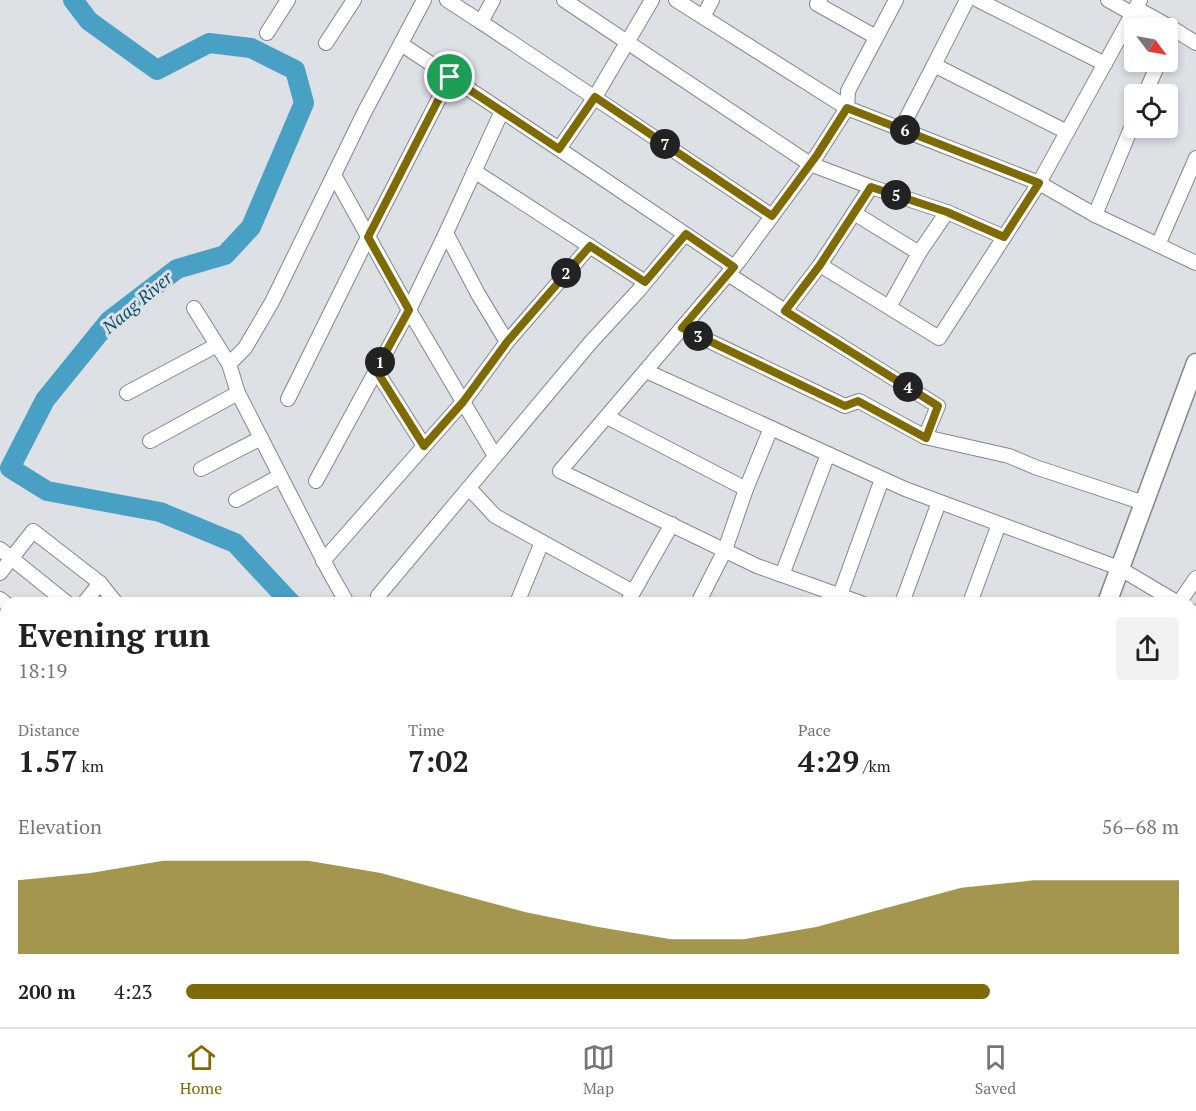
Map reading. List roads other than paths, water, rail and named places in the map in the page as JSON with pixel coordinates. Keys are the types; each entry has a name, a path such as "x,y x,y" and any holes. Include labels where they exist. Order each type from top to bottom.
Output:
{"street":[{"path":"267,33 288,0"},
{"path":"326,44 354,0"},
{"path":"228,364 245,348 272,302 364,113 424,0"},
{"path":"447,0 772,216"},
{"path":"481,22 492,0"},
{"path":"564,0 810,164 947,212 1004,237"},
{"path":"559,149 595,97 652,0"},
{"path":"676,0 847,108 1039,183 1095,215 1196,263"},
{"path":"703,17 712,0"},
{"path":"845,597 757,566 560,471 731,270 810,164 847,108 848,91 896,0"},
{"path":"901,129 967,0"},
{"path":"978,0 1105,64"},
{"path":"1108,0 1136,7 1149,18"},
{"path":"816,1 876,38"},
{"path":"820,265 939,338 1039,183 1136,7"},
{"path":"1178,37 1196,43"},
{"path":"401,44 686,234 785,311 938,406 926,438"},
{"path":"934,65 1067,132"},
{"path":"288,399 450,77"},
{"path":"316,481 409,310 502,111"},
{"path":"1095,215 1127,138"},
{"path":"1158,245 1196,158"},
{"path":"474,171 645,282"},
{"path":"334,175 409,310 495,456"},
{"path":"785,311 820,265 871,187"},
{"path":"889,307 919,252 947,212"},
{"path":"854,213 919,252"},
{"path":"446,233 478,294 507,342"},
{"path":"379,597 591,342 686,234"},
{"path":"323,561 463,402 507,342 590,246"},
{"path":"194,308 228,364 238,393 344,597"},
{"path":"682,328 845,406 858,401 926,438 1009,456 1035,467 1144,503"},
{"path":"127,393 217,345"},
{"path":"1109,597 1196,363"},
{"path":"376,370 424,446"},
{"path":"646,371 905,489 1119,568 1169,597"},
{"path":"150,441 238,393"},
{"path":"607,417 746,489"},
{"path":"701,597 725,550 746,489 771,428"},
{"path":"201,469 261,438"},
{"path":"782,575 828,454"},
{"path":"236,500 280,476"},
{"path":"840,595 882,478"},
{"path":"469,488 495,516 542,542 628,597"},
{"path":"904,597 939,502"},
{"path":"972,597 999,524"},
{"path":"631,597 672,525"},
{"path":"0,573 33,531 100,583 112,597"},
{"path":"519,597 542,542"},
{"path":"0,549 60,597"},
{"path":"1183,597 1196,578"},
{"path":"89,597 100,583"}],"waterway":[{"name":"Naag River","path":"73,0 89,21 157,70 209,43 251,48 295,70 304,103 251,227 225,255 177,269 109,321 45,400 10,468 47,491 160,512 235,543 285,597"}]}
